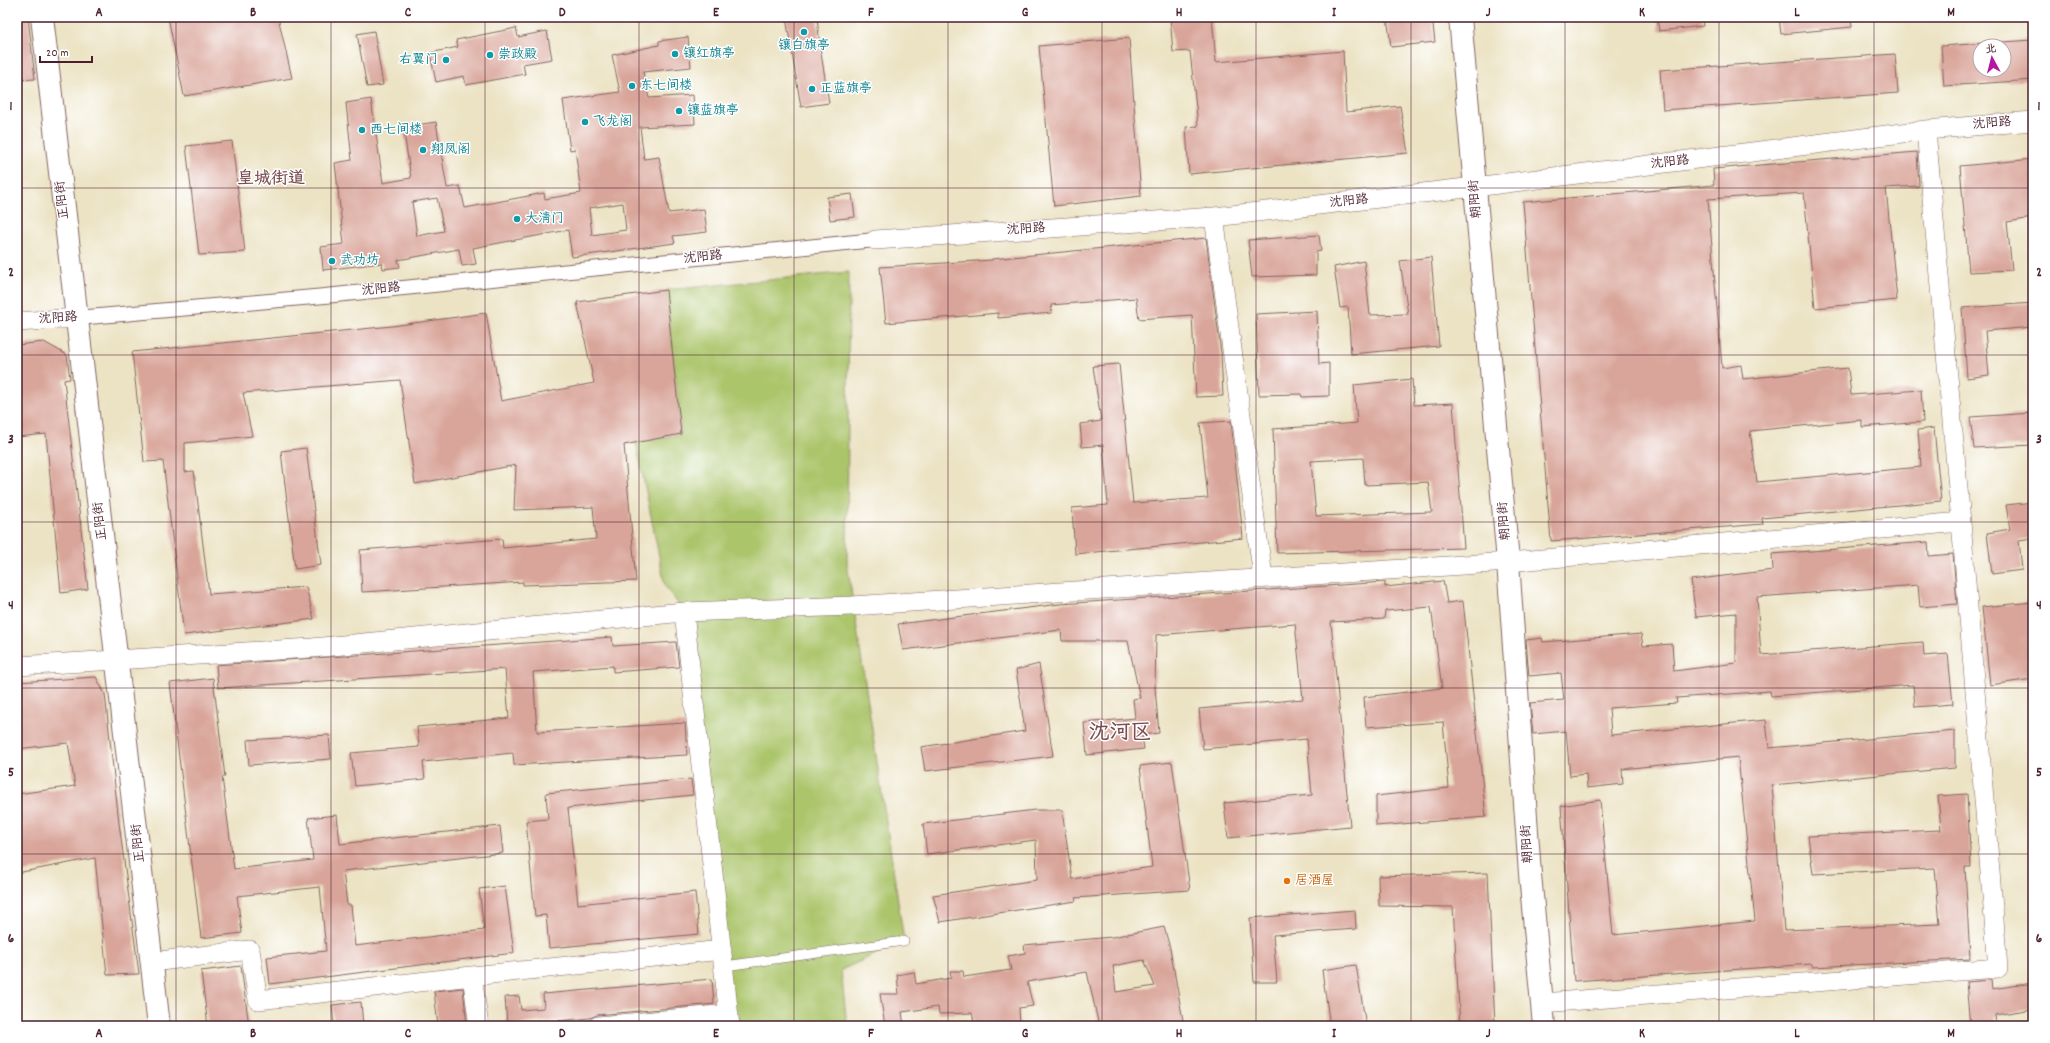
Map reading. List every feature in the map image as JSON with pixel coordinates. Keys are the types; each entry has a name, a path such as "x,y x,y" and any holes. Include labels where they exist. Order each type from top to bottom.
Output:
{"street":[{"name":"正阳街","path":"42,17 160,1026"},
{"name":"朝阳街","path":"1460,17 1508,562 1529,866 1544,1026"},
{"name":"沈阳路","path":"17,322 325,296 875,240 1214,217 1475,188 1926,130 2033,121"},
{"path":"1542,1003 1998,968 1961,522 1926,130"},
{"path":"1214,217 1263,577"},
{"path":"17,666 312,648 684,612 852,606 1263,577 1508,562 1961,522"},
{"path":"598,1026 730,1020 684,612"},
{"path":"152,962 250,950 258,1000 472,976 723,958"},
{"path":"472,976 479,1026"}],"lane":[{"path":"723,958 904,941"}],"green space":[{"path":"849,272 847,563 904,941 841,970 847,1026 730,1026 684,612 665,586 636,442 681,434 666,290"}],"building":[{"path":"17,17 28,17 35,79 17,80"},
{"path":"168,17 278,17 292,78 184,96"},
{"path":"817,17 829,103 801,107 786,18"},
{"path":"1170,17 1212,17 1216,62 1343,51 1346,112 1400,106 1408,153 1189,174 1186,127 1198,126 1190,51 1173,52"},
{"path":"1387,17 1432,17 1435,42 1391,47"},
{"path":"1657,17 1702,17 1703,26 1659,31"},
{"path":"1779,17 1851,17 1852,27 1781,34"},
{"name":"崇政殿","path":"516,28 518,37 547,31 552,59 523,64 525,74 466,85 464,76 436,82 430,53 458,47 456,40"},
{"path":"374,31 383,85 367,87 357,34"},
{"path":"688,37 691,67 643,72 649,98 693,95 695,124 640,127 644,159 659,157 669,213 704,209 707,232 673,236 675,243 572,257 568,230 473,248 476,264 462,266 459,249 398,260 400,267 383,269 382,263 323,270 321,247 344,244 335,163 352,160 346,103 371,99 383,183 411,178 403,127 436,122 447,188 460,186 465,208 544,193 545,199 581,193 575,149 570,150 563,100 620,92 612,55 659,45 659,41","holes":["437,198 444,231 417,236 412,202","623,203 626,230 592,235 589,208"]},
{"path":"1129,38 1141,196 1054,206 1039,46"},
{"path":"2033,40 2033,80 1944,86 1941,46 1972,44 1972,78 2012,78 2012,41"},
{"path":"1895,54 1898,93 1663,110 1660,70"},
{"path":"232,141 245,252 199,255 186,146"},
{"path":"1917,152 1919,186 1886,188 1897,300 1815,308 1804,193 1708,199 1722,368 1741,365 1743,379 1848,368 1851,395 1921,390 1923,422 1862,427 1862,420 1750,431 1757,482 1921,467 1918,430 1934,428 1941,501 1762,518 1763,524 1551,541 1523,202 1714,185 1713,169"},
{"path":"2033,159 2033,218 2007,222 2012,270 1969,272 1960,166"},
{"path":"852,194 855,217 830,220 827,197"},
{"path":"1319,235 1321,251 1316,252 1316,275 1252,277 1248,240"},
{"path":"1206,238 1221,353 1223,396 1196,397 1192,315 1139,319 1136,298 1051,305 1052,313 998,318 998,313 886,323 880,267 992,260"},
{"path":"1431,257 1439,346 1351,354 1348,307 1340,308 1334,267 1364,261 1370,315 1408,314 1400,261"},
{"path":"666,290 681,434 624,445 636,581 523,585 523,582 362,592 360,550 502,539 503,548 596,539 593,507 514,510 516,465 415,484 400,380 243,393 252,436 185,443 185,472 194,471 209,594 306,587 314,619 184,635 163,461 144,462 132,352 392,326 486,313 501,401 594,383 577,302"},
{"path":"2033,303 2033,327 1985,331 1989,375 1967,378 1962,308"},
{"path":"1317,311 1319,364 1329,363 1329,396 1302,397 1301,394 1259,395 1256,314"},
{"path":"44,342 67,355 70,379 64,380 88,589 61,593 46,434 17,437 17,345"},
{"path":"1119,364 1133,503 1208,498 1200,423 1231,421 1243,538 1075,554 1072,508 1108,505 1103,445 1082,447 1080,424 1101,421 1093,366"},
{"path":"1412,379 1414,405 1453,403 1464,548 1277,553 1273,429 1357,423 1354,385","holes":["1363,458 1365,485 1428,482 1432,512 1316,516 1311,461"]},
{"path":"2033,413 2033,445 1974,448 1970,417"},
{"path":"306,448 321,565 295,569 281,451"},
{"path":"2033,502 2033,538 2019,540 2022,570 1992,574 1987,533 2010,529 2006,505"},
{"path":"1928,542 1929,556 1953,554 1957,604 1920,607 1918,585 1757,597 1761,655 1923,642 1924,656 1948,654 1953,704 1915,707 1913,685 1771,696 1770,691 1676,698 1677,703 1609,708 1611,735 1766,720 1769,748 1955,731 1955,768 1772,785 1784,930 1940,924 1935,868 1813,874 1808,836 1941,830 1938,796 1967,794 1971,867 1965,867 1970,959 1812,967 1812,964 1574,981 1561,806 1600,800 1613,935 1755,921 1738,757 1622,769 1623,784 1587,788 1586,774 1570,776 1566,731 1533,734 1530,703 1564,700 1561,673 1529,676 1526,640 1542,638 1543,642 1641,634 1643,646 1672,644 1674,671 1736,663 1736,613 1696,617 1691,580 1773,570 1772,554"},
{"path":"1443,581 1447,603 1463,601 1486,817 1376,826 1376,796 1449,788 1443,722 1366,727 1364,697 1442,688 1431,607 1385,611 1384,619 1331,622 1350,826 1228,838 1224,803 1312,795 1307,739 1203,749 1199,709 1303,699 1295,624 1156,635 1155,688 1159,733 1142,735 1144,749 1087,755 1084,723 1135,718 1133,699 1140,698 1128,641 1062,641 1061,630 903,650 898,624 1060,604 1385,582 1385,587"},
{"path":"2033,602 2033,679 1990,685 1982,607"},
{"path":"612,637 613,646 676,642 679,667 613,672 613,666 533,672 537,732 685,723 687,755 514,765 513,753 423,762 425,779 355,786 351,753 419,747 417,727 509,718 505,669 218,688 216,665"},
{"path":"1039,664 1053,756 925,771 921,747 1025,731 1016,670"},
{"path":"96,677 105,694 119,823 139,974 107,975 95,858 17,873 17,794 75,786 68,743 17,749 17,682"},
{"path":"213,678 225,777 222,777 234,869 313,860 308,818 337,815 340,844 500,826 503,853 343,871 347,905 351,905 355,946 484,930 479,889 505,886 514,953 270,984 267,957 326,951 320,887 237,896 242,933 201,938 170,683"},
{"path":"329,735 331,759 249,765 247,740"},
{"path":"1172,762 1190,890 1075,898 1076,901 940,922 933,895 1037,880 1036,840 927,854 923,824 1035,810 1062,810 1072,879 1152,867 1140,766"},
{"path":"691,779 693,795 568,808 578,904 695,892 699,934 549,948 546,915 535,916 526,821 548,819 546,793"},
{"path":"1488,873 1495,1026 1460,1026 1453,907 1379,906 1378,876"},
{"path":"1355,910 1356,929 1273,935 1277,982 1254,982 1250,918"},
{"path":"1164,927 1170,948 1184,1026 1099,1026 1087,972 1027,982 1033,1006 1019,1008 1020,1026 992,1026 991,1024 975,1026 972,1013 939,1014 938,1007 902,1012 904,1026 885,1026 880,994 899,994 897,975 914,972 916,984 951,978 950,971 963,971 964,977 1011,970 1008,956 1025,953 1024,945 1112,937","holes":["1144,960 1155,986 1116,992 1113,966"]},
{"path":"1356,965 1366,1026 1330,1026 1322,970"},
{"path":"241,966 249,1026 208,1026 201,971"},
{"path":"712,979 714,1004 597,1015 590,1018 507,1025 505,997 519,996 521,1010 544,1008 543,994"},
{"path":"1991,980 1992,989 2033,983 2033,1009 1995,1015 1996,1026 1970,1026 1966,982"},
{"path":"463,988 467,1026 438,1026 434,991"},
{"path":"361,1002 363,1026 334,1026 332,1005"}],"place":[{"name":"镶白旗亭","path":"804,32"},
{"name":"镶红旗亭","path":"675,54"},
{"name":"崇政殿","path":"490,55"},
{"name":"右翼门","path":"446,60"},
{"name":"东七间楼","path":"632,86"},
{"name":"正蓝旗亭","path":"812,89"},
{"name":"镶蓝旗亭","path":"679,111"},
{"name":"飞龙阁","path":"585,122"},
{"name":"西七间楼","path":"362,130"},
{"name":"翔凤阁","path":"423,150"},
{"name":"大清门","path":"517,219"},
{"name":"武功坊","path":"332,261"},
{"name":"居酒屋","path":"1287,881"}],"district":[{"name":"皇城街道","path":"271,180"},
{"name":"沈河区","path":"1120,734"}]}
